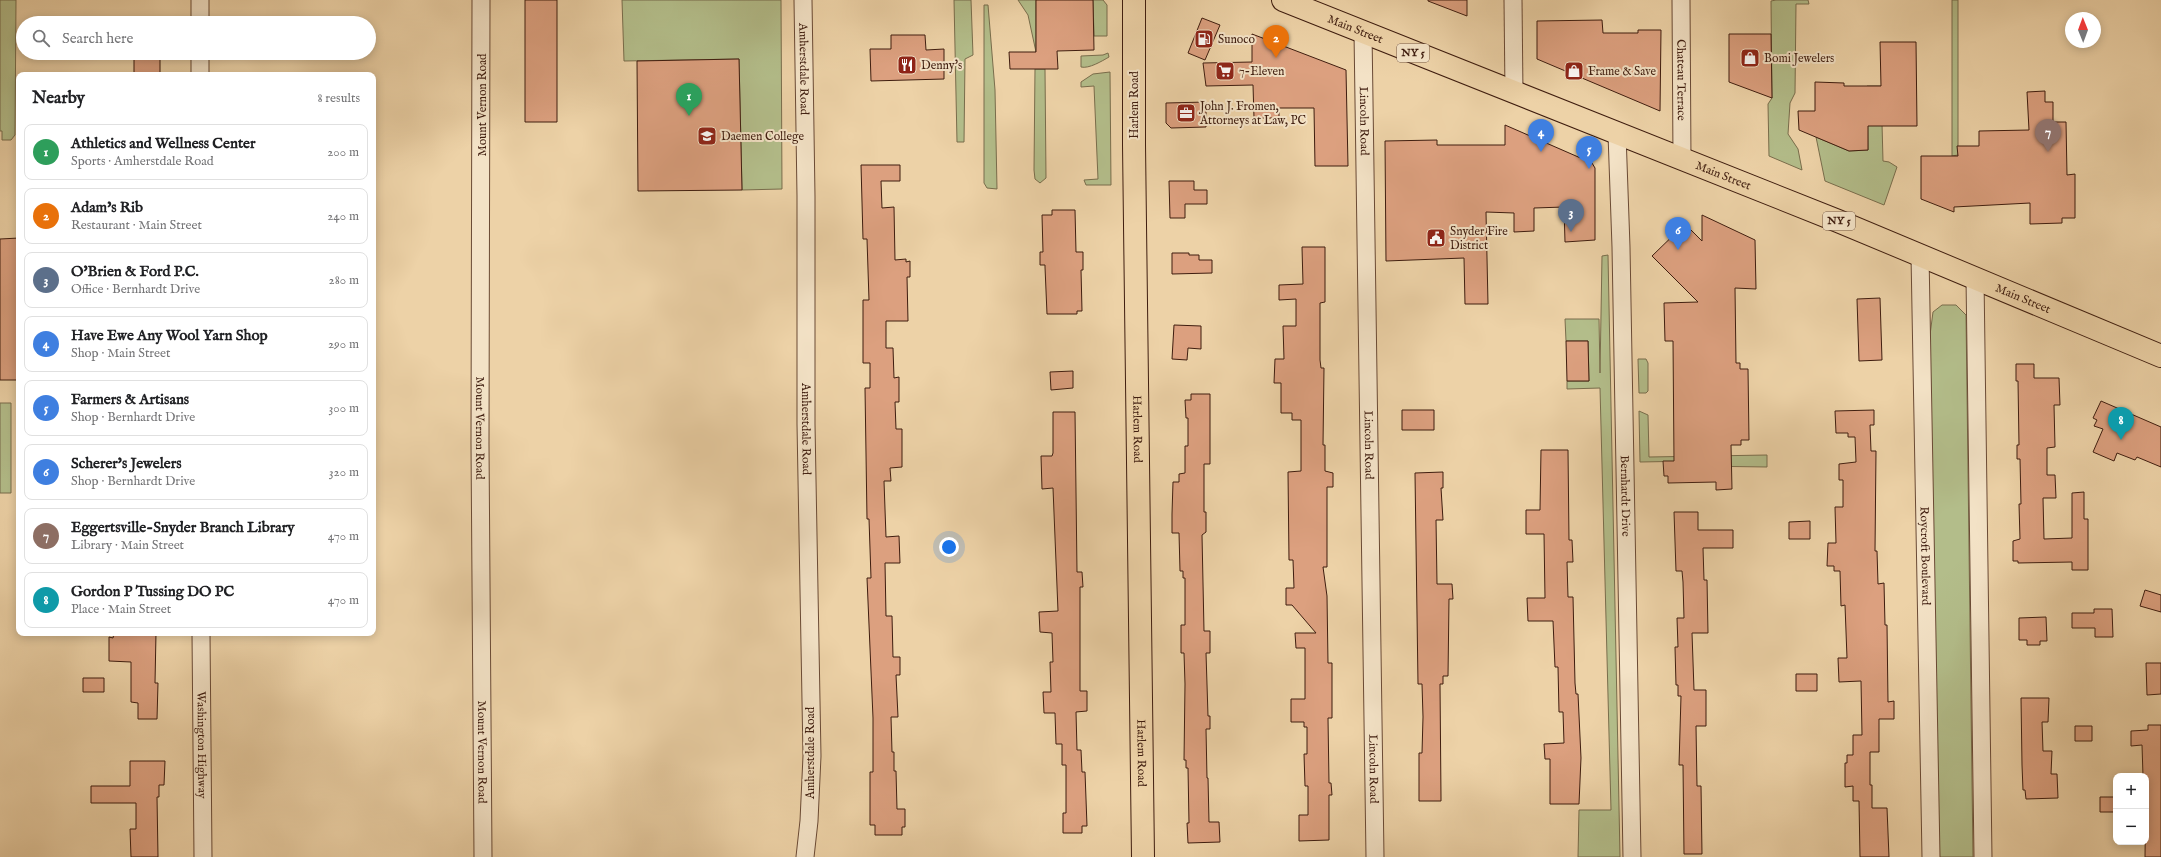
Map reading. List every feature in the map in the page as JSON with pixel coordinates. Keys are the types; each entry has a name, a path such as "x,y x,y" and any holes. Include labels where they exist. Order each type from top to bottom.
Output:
{"main road":[{"name":"Harlem Road","path":"1134,0 1134,147 1143,857"},
{"name":"Main Street","path":"1283,0 1920,255 2161,356"}],"street":[{"path":"200,0 200,16"},
{"name":"Mount Vernon Road","path":"481,0 480,444 483,857"},
{"name":"Amherstdale Road","path":"803,0 806,203 807,480 812,756 809,821 805,857"},
{"path":"1513,0 1514,93"},
{"name":"Chateau Terrace","path":"1681,0 1682,160"},
{"name":"Lincoln Road","path":"1363,32 1375,857"},
{"path":"200,60 200,72"},
{"name":"Bernhardt Drive","path":"1617,134 1621,247 1632,857"},
{"name":"Roycroft Boulevard","path":"1920,255 1931,857"},
{"path":"1975,278 1983,857"},
{"name":"Washington Highway","path":"201,636 203,857"}],"green space":[{"path":"0,0 16,0 15,135 11,140 2,140 2,131 0,131"},
{"path":"622,0 781,0 782,189 742,190 739,59 624,61"},
{"path":"954,0 971,0 973,55 965,59 964,142 957,142"},
{"path":"1018,0 1036,0 1036,52 1028,15"},
{"path":"1093,0 1103,0 1107,5 1107,36 1094,36"},
{"path":"1808,0 1809,4 1796,4 1795,93 1790,103 1788,134 1798,149 1802,170 1769,156 1768,104 1772,98 1771,1"},
{"path":"1952,0 1958,0 1958,155 1952,156"},
{"path":"984,5 988,5 995,90 997,189 987,188 984,183"},
{"path":"1108,53 1109,57 1092,66 1081,67 1081,56 1103,55"},
{"path":"1035,69 1045,69 1046,178 1040,183 1035,179 1034,170"},
{"path":"1110,72 1111,185 1086,185 1084,180 1098,179 1094,86 1081,87 1081,82 1093,74"},
{"path":"1867,86 1881,86 1883,161 1889,162 1897,167 1884,205 1825,181 1816,137 1849,151 1868,150"},
{"path":"1608,255 1620,857 1578,857 1579,810 1611,810 1600,388 1567,389 1567,381 1589,381 1588,341 1566,341 1565,319 1599,319 1600,373 1602,256"},
{"path":"1942,305 1956,305 1966,315 1973,857 1937,857 1930,335 1933,312"},
{"path":"1638,359 1646,359 1648,363 1648,391 1646,393 1639,393"},
{"path":"0,403 11,403 11,493 0,493"},
{"path":"1639,411 1648,415 1649,457 1767,455 1767,467 1695,466 1695,461 1640,462"}],"building":[{"path":"525,0 557,0 557,122 525,122"},
{"path":"1036,0 1093,0 1094,50 1057,51 1058,69 1010,69 1009,52 1036,52"},
{"path":"1467,0 1467,16 1428,1"},
{"name":"Sunoco","path":"1202,18 1220,25 1205,60 1188,53"},
{"path":"1602,20 1603,33 1638,33 1638,30 1661,30 1660,111 1537,59 1537,21"},
{"path":"1252,34 1346,70 1348,166 1315,166 1314,108 1279,108 1279,118 1254,118 1253,85 1206,86 1203,63 1252,62"},
{"name":"Bomi Jewelers","path":"1729,34 1771,34 1772,98 1729,82"},
{"name":"Denny's","path":"891,35 925,35 926,50 944,49 944,79 871,81 870,49 891,49"},
{"path":"1880,42 1916,42 1917,126 1868,126 1868,150 1849,151 1799,130 1798,111 1815,111 1815,82 1844,83 1844,86 1881,86"},
{"path":"739,59 742,190 638,191 637,61"},
{"path":"134,60 160,60 160,72 134,72"},
{"path":"2045,91 2045,102 2053,102 2053,122 2066,122 2067,175 2075,174 2075,218 2062,218 2062,223 2030,224 2030,203 1954,207 1954,212 1921,199 1921,156 1958,156 1957,146 1979,146 1979,131 2029,130 2027,92"},
{"name":"John J. Fromen, Attorneys at Law, PC","path":"1206,102 1206,127 1171,128 1166,123 1166,103"},
{"name":"Snyder Fire District","path":"1505,125 1592,163 1595,168 1595,240 1565,242 1564,207 1534,208 1534,231 1514,232 1514,213 1486,212 1488,304 1465,304 1464,258 1386,261 1385,141 1437,140 1437,145 1505,145"},
{"path":"861,165 900,165 900,181 881,181 882,208 894,207 895,260 906,259 906,262 910,261 910,277 907,277 908,321 886,321 886,348 893,348 894,378 899,377 899,402 895,402 896,429 902,429 902,467 890,468 891,481 884,481 886,537 899,536 900,563 885,563 886,616 892,616 893,657 900,657 900,675 896,675 898,717 891,717 892,752 894,752 894,771 896,771 897,809 905,809 905,827 902,827 902,835 875,835 875,825 870,825 870,772 873,772 873,718 867,578 871,578 869,519 867,519 865,388 870,388 870,363 863,363 863,300 869,300 867,239 863,239"},
{"path":"1169,181 1194,181 1194,190 1207,190 1207,204 1185,204 1185,218 1170,218"},
{"path":"1052,210 1075,210 1076,252 1083,252 1083,270 1081,270 1082,311 1077,311 1077,314 1047,314 1045,265 1040,265 1040,252 1043,252 1042,215 1052,215"},
{"path":"1702,215 1755,240 1756,289 1735,288 1736,363 1740,363 1740,369 1748,369 1749,440 1741,440 1741,445 1731,445 1732,489 1716,490 1716,482 1668,483 1668,476 1664,476 1663,461 1674,461 1673,341 1665,341 1664,303 1698,302 1652,256 1685,224 1702,241"},
{"path":"16,238 16,380 0,380 0,239"},
{"path":"1302,247 1325,247 1325,302 1320,303 1320,360 1321,368 1324,368 1323,445 1325,445 1325,471 1333,473 1333,487 1327,487 1327,567 1323,567 1327,596 1328,663 1332,663 1332,718 1328,718 1329,783 1331,783 1332,795 1329,795 1329,840 1299,841 1299,815 1308,815 1308,786 1305,786 1304,754 1307,754 1307,727 1304,727 1304,722 1291,722 1291,699 1305,699 1305,648 1296,648 1295,633 1316,633 1292,605 1286,605 1286,588 1294,588 1293,560 1289,560 1288,472 1301,471 1301,420 1292,420 1292,413 1281,413 1281,383 1274,383 1275,359 1284,359 1283,326 1296,326 1296,299 1279,300 1279,285 1303,284"},
{"path":"1172,253 1189,253 1189,255 1199,255 1199,260 1212,260 1212,273 1172,274"},
{"path":"1880,298 1882,360 1859,361 1857,299"},
{"path":"1174,325 1201,326 1201,349 1188,348 1187,360 1172,359"},
{"path":"1566,341 1588,341 1589,381 1567,381"},
{"path":"2016,364 2034,364 2034,378 2059,378 2060,405 2054,405 2055,447 2047,448 2047,475 2055,475 2056,498 2043,498 2044,539 2072,538 2072,493 2084,492 2084,519 2088,519 2088,570 2072,570 2072,562 2018,563 2018,561 2013,561 2013,541 2020,539 2019,504 2021,504 2020,459 2017,459 2017,445 2019,445 2018,381 2016,381"},
{"path":"1073,371 1073,388 1051,390 1050,372"},
{"path":"1191,394 1210,394 1210,464 1204,464 1204,512 1206,512 1206,532 1202,535 1204,631 1210,631 1210,653 1206,653 1208,716 1210,716 1210,729 1206,729 1207,778 1209,822 1219,822 1220,842 1188,843 1188,768 1186,768 1186,760 1184,760 1184,653 1181,653 1181,625 1185,625 1185,578 1183,578 1183,571 1180,571 1179,533 1172,533 1172,514 1173,482 1179,482 1179,474 1185,473 1185,446 1188,446 1188,418 1186,418 1185,400 1191,400"},
{"path":"2101,401 2161,427 2161,467 2137,457 2135,460 2117,453 2114,461 2093,452 2103,429 2094,426 2097,420 2093,418"},
{"path":"1402,410 1434,410 1434,430 1402,430"},
{"path":"1874,410 1874,425 1870,425 1871,451 1876,451 1875,551 1877,551 1878,584 1884,583 1885,625 1887,625 1888,702 1894,701 1894,719 1879,719 1879,752 1870,752 1870,785 1872,785 1872,808 1887,808 1889,857 1860,857 1859,801 1853,801 1853,786 1845,787 1845,763 1847,763 1847,755 1853,755 1853,735 1862,735 1861,681 1839,682 1838,658 1847,658 1845,605 1841,606 1840,571 1834,571 1834,566 1827,566 1828,543 1836,543 1835,507 1843,507 1843,480 1839,480 1839,464 1856,462 1855,437 1848,437 1848,433 1836,433 1835,411"},
{"path":"1053,412 1075,412 1077,572 1082,572 1083,587 1080,587 1080,691 1087,691 1087,711 1076,712 1077,750 1081,750 1082,772 1085,772 1087,826 1082,826 1082,833 1063,833 1063,813 1066,813 1066,765 1062,765 1062,744 1056,744 1055,713 1044,713 1043,692 1051,692 1050,662 1053,662 1052,633 1040,632 1039,612 1058,611 1053,488 1042,489 1041,456 1052,456 1053,453"},
{"path":"1541,450 1568,450 1569,540 1572,540 1573,562 1567,562 1568,597 1573,597 1575,683 1576,694 1578,694 1581,758 1579,804 1550,804 1550,759 1545,759 1544,744 1564,743 1563,712 1559,712 1558,667 1555,667 1553,621 1528,621 1527,598 1545,598 1544,534 1526,534 1526,510 1540,510"},
{"path":"1443,472 1443,488 1441,488 1443,520 1436,520 1437,584 1452,584 1453,599 1449,599 1448,676 1443,676 1443,684 1440,684 1441,801 1419,801 1419,753 1422,753 1423,717 1422,684 1418,684 1415,473"},
{"path":"1674,512 1698,512 1698,530 1733,530 1733,548 1703,548 1704,580 1707,580 1708,633 1692,633 1694,690 1706,690 1706,726 1696,726 1697,786 1701,786 1702,854 1684,854 1683,765 1679,765 1681,696 1678,696 1678,685 1676,685 1675,647 1678,647 1677,618 1684,618 1683,582 1682,571 1676,571"},
{"path":"1810,521 1810,539 1789,539 1789,522"},
{"path":"2145,590 2161,595 2161,612 2140,606"},
{"path":"2094,609 2112,609 2113,637 2095,637 2095,628 2072,628 2072,613 2094,613"},
{"path":"2046,617 2047,641 2040,641 2040,645 2027,645 2027,640 2019,640 2019,618"},
{"path":"113,636 156,636 155,683 158,683 157,719 138,719 138,703 131,702 131,662 109,661 109,637 113,638"},
{"path":"2146,663 2161,663 2161,694 2147,695"},
{"path":"1796,674 1817,674 1817,691 1796,691"},
{"path":"83,678 104,678 104,692 83,692"},
{"path":"2021,698 2049,698 2048,722 2042,722 2043,751 2052,751 2051,774 2057,774 2058,798 2026,799 2025,790 2023,790"},
{"path":"2148,725 2161,725 2161,857 2145,857 2145,845 2149,845 2149,773 2143,773 2142,745 2131,746 2131,731 2148,730"},
{"path":"2075,726 2092,726 2092,741 2075,741"},
{"path":"130,761 165,761 164,785 159,785 159,797 157,797 158,857 131,857 130,829 136,829 136,803 91,803 91,786 130,786"},
{"path":"2100,797 2113,797 2113,812 2100,812"}],"place":[{"name":"Sunoco","path":"1204,39"},
{"name":"Adam's Rib","path":"1276,58"},
{"name":"Bomi Jewelers","path":"1750,58"},
{"name":"Denny's","path":"907,65"},
{"name":"7-Eleven","path":"1225,71"},
{"name":"Frame & Save","path":"1574,71"},
{"name":"John J. Fromen, Attorneys at Law, PC","path":"1186,113"},
{"name":"Athletics and Wellness Center","path":"689,116"},
{"name":"Daemen College","path":"707,136"},
{"name":"Have Ewe Any Wool Yarn Shop","path":"1541,152"},
{"name":"Eggertsville-Snyder Branch Library","path":"2048,152"},
{"name":"Farmers & Artisans","path":"1589,169"},
{"name":"O'Brien & Ford P.C.","path":"1571,232"},
{"name":"Snyder Fire District","path":"1436,238"},
{"name":"Scherer's Jewelers","path":"1678,250"},
{"name":"Gordon P Tussing DO PC","path":"2121,440"}]}
